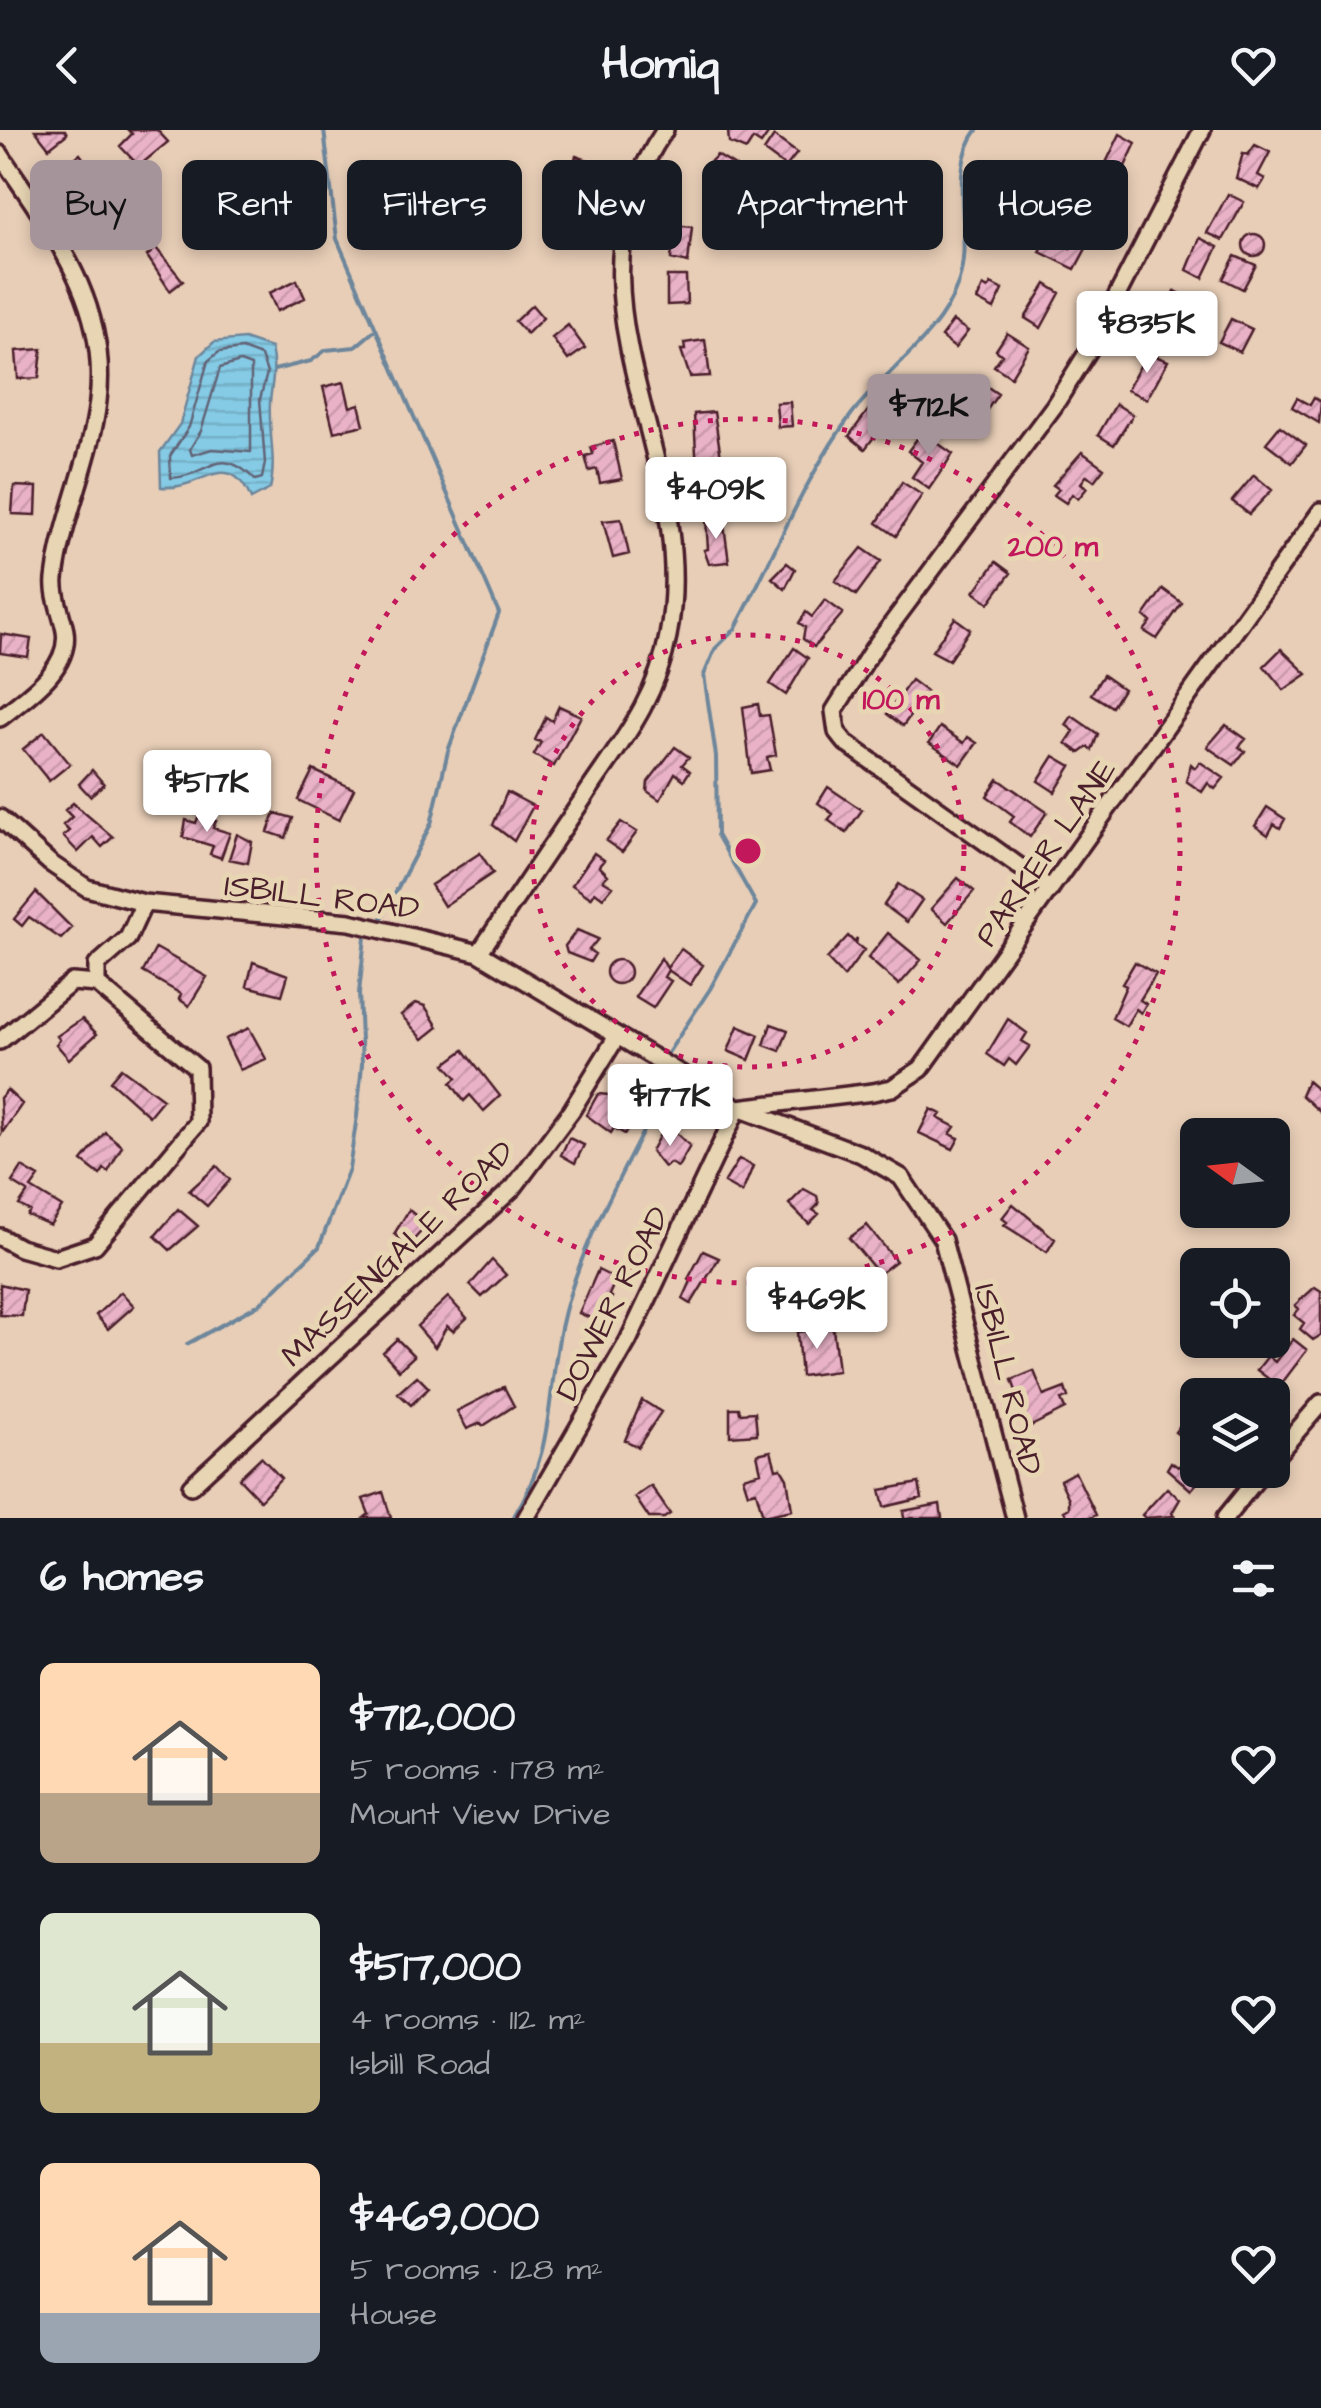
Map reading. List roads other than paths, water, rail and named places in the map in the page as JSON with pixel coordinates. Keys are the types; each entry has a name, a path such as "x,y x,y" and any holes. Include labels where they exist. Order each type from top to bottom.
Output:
{"street":[{"path":"479,953 650,700 670,632 673,540 667,490 620,316 623,218 642,165 665,130"},
{"path":"1051,888 846,743 833,720 835,707 976,508 1054,406 1089,350 1202,130"},
{"path":"0,154 80,277 98,347 98,401 54,582 66,636 60,660 39,686 0,718"},
{"name":"PARKER LANE","path":"738,1108 873,1092 908,1078 932,1054 1321,511"},
{"name":"ISBILL ROAD","path":"0,818 50,863 87,888 144,903 350,922 479,953 738,1108 861,1154 901,1177 924,1206 943,1240 959,1289 1015,1518"},
{"path":"97,984 97,966 128,938 144,903"},
{"path":"0,1042 72,982 97,984 196,1068 198,1122 94,1244 56,1258 20,1248 0,1237"},
{"name":"MASSENGALE ROAD","path":"191,1486 514,1187 571,1111 616,1038"},
{"name":"DOWER ROAD","path":"526,1518 628,1341 738,1108"},
{"path":"1290,1439 1321,1403"},
{"path":"1225,1518 1249,1488"}],"water":[{"path":"244,339 271,348 270,489 251,499 242,483 223,473 175,487 161,487 160,452 180,424 199,356 214,342"}],"waterway":[{"path":"324,130 337,239 499,613 448,751 431,824 382,918"},
{"path":"668,1053 710,989 756,904 717,835 716,756 704,675 715,649 735,629 834,439 864,399 924,339 948,305 962,267 963,165 977,130"},
{"path":"274,370 311,361 326,350 355,347 374,331"},
{"path":"187,1344 261,1303 319,1247 349,1169 357,1116 362,1064 359,993 365,937"},
{"path":"513,1518 527,1493 543,1447 569,1296 607,1203 667,1083"}]}
